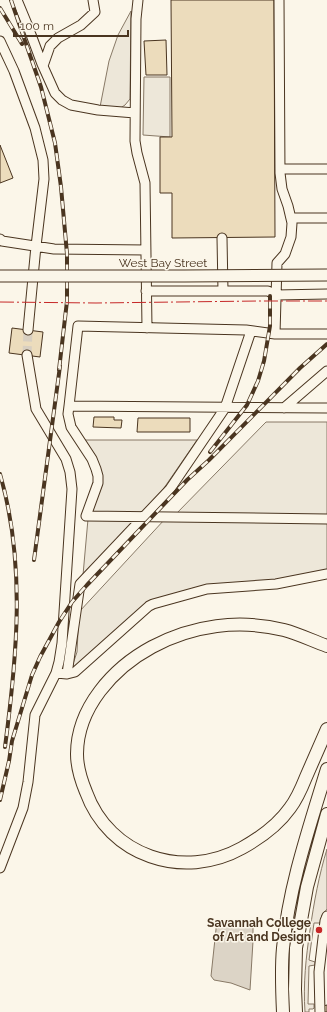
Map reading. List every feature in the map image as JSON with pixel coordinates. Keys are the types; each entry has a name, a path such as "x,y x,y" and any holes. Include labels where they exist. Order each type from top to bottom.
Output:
{"highway":[{"path":"327,646 286,630 257,625 237,624 205,628 165,640 129,662 103,687 84,719 80,730 77,755 78,767 88,799 96,814 113,834 124,843 138,852 169,862 186,863 207,861 234,853 256,840 274,826 290,808 301,789 327,729"},
{"path":"283,1012 283,949 287,917 296,874 327,769"},
{"path":"296,1012 296,948 307,887 327,814"}],"main road":[{"name":"West Bay Street","path":"0,276 327,275"}],"street":[{"path":"17,0 55,93 62,100 71,105 98,110 135,113"},
{"path":"43,66 50,46 58,38 81,25 95,12 93,0"},
{"path":"138,0 136,19 135,141 145,183 147,328"},
{"path":"275,334 277,263 285,254 291,238 292,223 282,189 280,169 279,0"},
{"path":"0,41 14,70 35,128 43,160 44,179 28,330"},
{"path":"280,169 327,169"},
{"path":"291,218 327,218"},
{"path":"222,238 223,291"},
{"path":"0,239 2,241 54,249 146,250"},
{"path":"146,291 268,291 276,295 327,294"},
{"path":"327,334 275,334 251,331 78,326 68,414 71,427 92,459 98,476 98,483 86,516 327,519"},
{"path":"67,674 80,584 170,489 225,408 251,331"},
{"path":"0,868 23,808 28,782 35,715 56,674 59,662 62,643 72,489 70,472 66,459 36,409 27,355"},
{"path":"284,408 327,371"},
{"path":"70,406 327,408"},
{"path":"56,674 75,672 153,604 207,589 276,584 327,574"},
{"path":"320,1012 319,972 325,921 327,916"}],"shaded area":[{"path":"131,11 130,99 119,109 100,107 109,61 118,35"},
{"path":"144,77 170,77 170,137 143,135"},
{"path":"266,422 327,422 327,516 175,515"},
{"path":"84,440 197,440 155,501 143,513 91,514 101,483"},
{"path":"88,519 137,519 83,575"},
{"path":"165,519 327,522 327,570 274,581 153,600 71,670 77,652 79,612"},
{"path":"327,849 327,909 322,915 320,923 314,923 309,960 315,962 315,965 309,966 308,1004 314,1004 314,1008 309,1009 309,1012 305,1012 306,960 313,909"},
{"path":"217,920 248,924 253,928 250,990 231,983 214,980 211,976"}],"building":[{"path":"171,0 274,0 275,237 172,238 172,193 160,193 160,137 172,137"},
{"path":"166,40 167,75 146,75 144,41"},
{"path":"0,145 13,178 0,183"},
{"path":"12,328 43,332 40,357 9,353"},
{"path":"94,417 114,417 114,420 122,420 121,428 93,427"},
{"path":"138,418 190,418 190,432 137,432"},
{"path":"327,1005 327,1012 323,1012 323,1006"}],"tunnel":[{"path":"27,355 28,330"}],"railway":[{"path":"11,0 41,87 55,143 61,187 67,254 67,301 59,370"},
{"path":"0,8 22,44"},
{"path":"210,452 247,405 258,381 264,361 270,326 270,296"},
{"path":"0,800 12,741 32,675 59,622 72,602 187,480 209,460 300,368 327,344"},
{"path":"34,560 60,366"},
{"path":"0,474 8,508 13,542 17,610 13,679 5,747"}],"power":[{"path":"0,302 96,303 327,301"}],"place":[{"name":"Savannah College of Art and Design","path":"319,930"}]}
